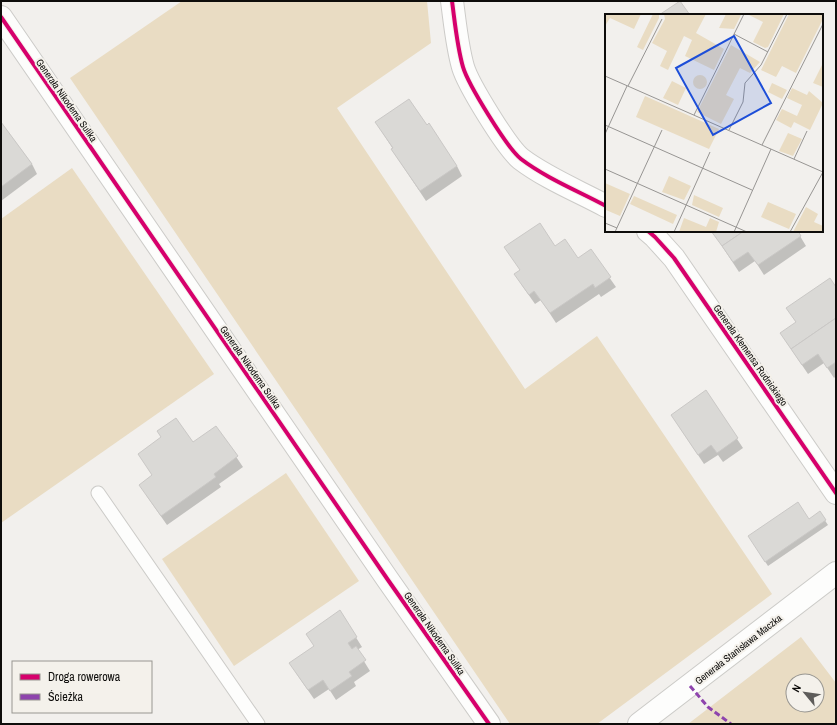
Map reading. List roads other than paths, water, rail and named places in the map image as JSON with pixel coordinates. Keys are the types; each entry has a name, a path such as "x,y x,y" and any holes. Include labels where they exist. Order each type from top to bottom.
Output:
{"street":[{"path":"452,1 463,68 476,93 508,144 519,158 535,169 605,205"},
{"name":"Generała Nikodema Sulika","path":"1,17 388,580 489,724"},
{"name":"Generała Klemensa Rudnickiego","path":"649,232 674,258 836,493"},
{"name":"Generała Stanisława Maczka","path":"639,724 836,573"}],"lane":[{"path":"98,493 258,724"}]}
